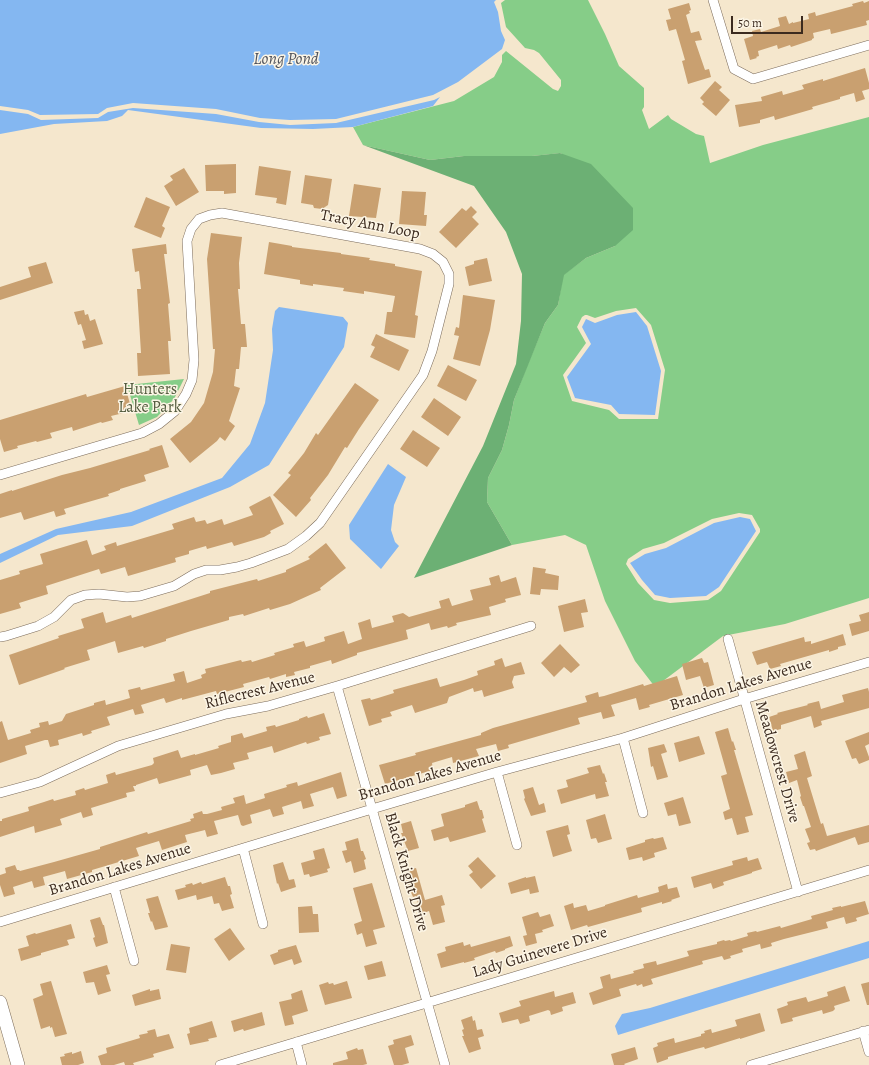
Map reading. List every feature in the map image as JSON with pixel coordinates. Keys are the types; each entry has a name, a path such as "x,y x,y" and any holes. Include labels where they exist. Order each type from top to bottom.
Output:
{"street":[{"path":"712,0 734,69 752,79 869,45"},
{"name":"Tracy Ann Loop","path":"0,475 142,433 159,424 175,411 186,394 192,380 194,360 187,241 191,229 199,219 222,213 420,249 434,254 443,262 449,274 449,284 432,351 423,375 320,523 306,536 288,549 251,563 237,568 206,570 194,574 174,586 140,596 127,597 99,594 85,595 72,600 54,617 38,626 6,636 0,636"},
{"name":"Riflecrest Avenue","path":"0,793 40,782 118,746 226,714 268,706 338,686 531,626"},
{"name":"Meadowcrest Drive","path":"728,639 798,892"},
{"name":"Brandon Lakes Avenue","path":"0,922 497,772 623,738 744,699 869,662"},
{"name":"Black Knight Drive","path":"338,686 445,1065"},
{"path":"623,738 643,813"},
{"path":"497,772 517,846"},
{"path":"243,848 263,924"},
{"name":"Lady Guinevere Drive","path":"220,1065 869,870"},
{"path":"114,887 134,961"},
{"path":"0,1002 18,1065"},
{"path":"751,1065 866,1030 869,1052"},
{"path":"296,1042 302,1065"}],"green space":[{"path":"505,0 588,0 619,66 644,88 644,107 642,110 649,129 668,115 671,119 696,134 704,136 710,163 763,145 869,117 869,598 785,624 723,636 655,687 635,661 605,601 586,545 565,535 512,545 487,502 488,478 502,450 514,400 545,323 558,305 563,275 586,258 615,246 561,153 532,156 464,156 430,160 363,145 353,127 454,101 494,77 502,62 502,55 506,51 553,89 558,91 561,86 561,80 539,53 525,48 506,27 501,3","holes":["636,308 651,325 665,370 658,419 619,419 609,410 572,401 563,375 586,343 577,327 582,317 587,315 595,318 616,311","739,513 752,515 760,529 760,532 721,591 708,600 670,603 654,600 638,583 626,564 628,559 643,549 664,543 712,519"]},
{"path":"363,145 430,160 464,156 532,156 560,153 591,164 633,208 633,230 615,246 586,258 564,275 558,305 545,323 514,400 502,450 488,478 487,502 512,545 414,578 483,446 516,364 521,321 522,274 506,232 474,186"},
{"name":"Hunters Lake Park","path":"184,379 174,399 157,417 139,425 127,385"}],"water":[{"name":"Long Pond","path":"0,0 496,0 494,2 498,12 501,31 505,40 502,49 458,82 433,95 336,119 290,120 260,118 216,109 133,103 107,108 98,114 40,115 28,110 0,106"},
{"path":"440,97 433,106 353,127 313,129 261,128 128,110 122,116 107,121 54,124 0,134 0,110 28,114 41,120 98,118 108,112 133,108 216,114 259,122 290,125 336,123 434,100"},
{"path":"279,307 343,317 348,323 344,347 269,465 230,487 132,526 58,535 0,563 0,554 56,529 131,512 222,478 250,444 265,403 273,350 272,329 275,311"},
{"path":"636,312 647,326 661,371 655,415 619,414 611,405 575,398 567,377 591,344 582,327 586,319 595,323 617,315"},
{"path":"388,464 406,477 394,505 391,530 395,542 399,546 381,569 350,539 349,525"},
{"path":"740,517 750,519 756,531 719,587 706,596 670,598 655,595 630,563 645,554 666,548 714,523"},
{"path":"869,941 869,958 618,1035 615,1026 622,1014 650,1008"}],"building":[{"path":"863,1 864,3 869,1 869,20 866,21 867,25 831,34 830,29 813,33 814,38 812,40 791,47 790,45 778,49 777,45 758,51 759,56 750,60 744,39 753,36 752,31 760,29 761,32 780,26 778,18 786,16 789,24 809,19 808,14 815,12 816,16 853,6 852,4"},
{"path":"689,3 691,10 689,11 690,13 686,15 691,33 699,31 702,40 695,41 705,70 709,69 711,77 688,84 682,61 685,60 676,29 669,31 666,20 671,19 668,9"},
{"path":"865,68 869,89 862,91 865,99 856,102 854,93 840,97 840,99 812,107 813,109 775,120 774,116 760,120 760,123 739,127 735,105 762,101 761,97 782,91 783,95 804,89 802,85 823,79 823,81"},
{"path":"715,81 722,87 719,90 730,100 716,116 702,104 704,102 700,98"},
{"path":"236,164 236,193 224,194 224,191 206,191 205,165"},
{"path":"259,166 291,171 286,205 276,203 277,198 255,195"},
{"path":"184,168 199,192 176,206 164,186 173,180 170,176"},
{"path":"305,175 332,179 328,205 322,209 314,208 313,205 301,203"},
{"path":"354,184 381,188 376,218 349,216"},
{"path":"402,191 426,192 424,215 427,215 426,226 399,224"},
{"path":"146,197 170,207 162,226 165,228 161,238 134,227"},
{"path":"471,206 477,212 472,217 479,224 456,248 439,232 462,208 466,211"},
{"path":"211,233 242,237 239,263 240,289 238,289 241,324 245,324 247,347 241,347 239,369 236,369 234,386 240,388 229,421 235,426 225,441 220,437 190,463 170,439 191,422 204,403 213,372 215,349 213,349 207,259"},
{"path":"269,242 292,247 370,258 369,260 395,264 395,266 422,271 415,315 418,316 415,338 384,334 387,312 392,312 395,296 364,291 364,294 343,291 344,288 300,284 300,280 264,274"},
{"path":"166,244 167,254 164,254 170,303 168,304 171,341 168,341 170,374 138,376 137,353 141,353 137,289 141,289 139,271 135,272 132,249"},
{"path":"487,258 492,281 469,286 465,267 474,264 474,261"},
{"path":"46,262 53,283 0,300 0,287 31,277 28,267"},
{"path":"463,295 495,300 490,330 480,366 453,359 459,336 454,335 456,327 459,328"},
{"path":"84,310 85,315 88,314 90,321 95,319 103,344 84,349 82,341 86,340 81,324 78,325 74,312"},
{"path":"376,334 409,350 399,371 370,357 375,347 371,345"},
{"path":"448,365 477,380 466,401 437,386"},
{"path":"355,383 379,400 347,448 345,447 328,475 310,498 311,500 296,517 273,495 291,475 288,473 304,453 316,433 318,435"},
{"path":"125,386 132,411 111,416 113,420 101,422 73,431 72,427 50,433 52,438 17,446 18,448 4,452 0,439 0,420 86,394 87,397"},
{"path":"434,398 461,417 448,436 421,417"},
{"path":"413,430 440,448 427,467 400,449"},
{"path":"162,445 169,467 144,475 146,481 120,489 108,494 109,496 64,509 66,514 56,517 54,511 24,520 21,512 0,518 0,494 150,450 149,449"},
{"path":"270,496 284,524 270,531 271,533 264,537 234,546 232,542 207,549 206,546 189,551 189,554 175,558 176,562 128,576 125,567 101,574 99,569 46,586 48,594 19,603 21,608 0,614 0,580 20,574 19,571 43,564 40,554 87,540 92,555 106,550 104,546 116,542 117,546 174,529 172,524 194,517 196,522 205,520 207,524 222,519 224,525 253,515 249,507"},
{"path":"326,543 346,568 320,588 321,590 290,604 270,610 269,608 244,616 243,614 229,617 229,620 166,639 166,641 144,648 143,646 118,653 115,641 87,650 90,660 19,685 9,655 59,638 58,636 84,628 81,619 103,612 106,623 131,615 132,618 210,593 210,591 257,579 258,581 286,572 286,570 310,559 308,557"},
{"path":"533,567 546,569 545,573 559,576 558,590 541,589 540,595 530,594"},
{"path":"499,575 501,582 516,577 521,595 505,599 506,602 489,607 491,615 456,623 457,625 448,628 447,626 431,630 429,623 406,630 408,639 357,653 357,655 332,664 331,660 310,666 310,668 294,672 295,675 286,677 286,674 270,679 269,677 243,684 244,687 217,694 216,691 166,703 164,698 141,705 144,713 135,715 133,709 107,717 110,725 91,731 92,733 83,736 82,733 58,740 59,745 50,747 48,740 45,740 25,746 27,754 0,763 0,722 2,721 8,740 31,733 30,730 40,727 39,723 48,721 49,725 62,721 66,714 94,705 94,703 105,700 106,705 130,698 128,690 140,687 141,690 175,681 173,674 184,671 187,683 202,678 201,675 206,673 205,669 241,660 242,662 251,660 252,662 294,647 293,644 304,641 306,647 325,641 324,637 344,631 348,644 362,639 358,623 370,619 372,628 394,622 392,616 403,613 409,617 441,608 439,601 449,598 452,606 473,600 470,590 491,585 489,578"},
{"path":"585,599 588,612 581,613 584,627 564,632 558,606"},
{"path":"869,612 869,631 852,636 849,624 861,621 859,615"},
{"path":"843,634 846,645 838,647 838,649 829,652 829,650 780,664 781,666 770,669 767,662 757,665 752,652 804,637 805,642 811,641 811,644"},
{"path":"560,644 580,665 571,673 564,667 554,677 541,663"},
{"path":"502,658 505,667 521,662 525,674 514,676 512,682 514,688 484,697 482,690 474,692 473,688 449,697 447,703 415,713 412,705 390,712 392,716 381,719 382,722 369,726 361,700 378,698 394,693 393,690 437,678 440,687 464,680 478,675 477,671 495,665 494,661"},
{"path":"702,658 704,663 708,662 714,685 704,688 700,676 686,680 682,664"},
{"path":"677,676 683,695 649,705 650,707 639,710 636,698 611,705 615,716 603,719 601,712 578,718 580,724 508,745 509,748 498,751 496,744 476,749 479,756 453,763 452,757 432,763 433,770 385,784 379,765 416,755 415,753 481,735 481,733 493,728 587,702 585,696 598,692 599,697 604,696 643,684 644,686"},
{"path":"868,688 869,708 821,721 822,725 814,728 811,716 781,725 781,729 773,731 769,717 778,714 777,713 819,701 821,709 844,702 842,695"},
{"path":"324,713 331,734 319,737 320,740 307,744 306,742 274,753 272,746 247,753 249,759 233,763 235,769 221,773 211,775 207,765 190,770 191,775 159,784 157,778 133,786 135,791 126,793 127,797 91,808 93,815 83,818 81,812 60,819 62,825 35,833 34,826 0,837 0,821 2,821 2,819 29,811 28,807 53,799 54,801 76,795 75,791 84,788 85,790 108,783 106,775 115,772 116,775 152,765 154,763 153,758 178,750 181,758 195,755 219,748 218,746 231,742 231,736 242,733 244,738 267,731 266,727 275,725 276,727 307,716 308,718"},
{"path":"728,728 736,750 734,750 753,815 745,817 749,832 737,835 732,818 725,820 723,812 730,809 721,776 727,774 715,732"},
{"path":"869,732 869,744 865,746 869,760 859,764 856,758 852,759 845,741"},
{"path":"699,736 705,754 679,762 674,743"},
{"path":"664,744 667,752 661,754 668,777 657,780 653,766 651,767 648,748"},
{"path":"805,751 812,776 807,778 821,824 823,823 827,836 869,825 869,842 858,845 855,837 816,851 815,849 810,850 807,843 810,842 805,829 811,827 800,797 797,780 789,783 786,772 798,769 794,755"},
{"path":"600,765 607,782 605,782 609,796 596,799 595,794 561,804 557,790 568,787 566,780 589,773 587,768"},
{"path":"341,772 347,796 337,799 333,787 310,794 314,806 303,809 301,801 282,807 284,814 273,817 270,809 250,815 252,823 243,826 241,825 238,815 214,821 218,834 207,837 205,830 185,835 187,842 162,850 159,841 136,848 139,856 67,879 65,871 43,877 45,885 34,888 32,881 13,887 15,894 4,897 0,885 0,875 6,873 5,868 15,865 17,870 20,871 100,849 100,847 147,832 148,834 191,821 190,819 194,818 193,814 202,811 203,814 207,814 222,810 221,807 235,803 233,798 244,795 246,804 265,798 264,794 287,787 286,785 297,782 298,786"},
{"path":"533,787 539,805 544,803 546,812 531,816 524,799 523,790"},
{"path":"683,797 691,823 679,826 676,814 668,816 664,803"},
{"path":"477,801 480,810 482,810 484,818 482,819 486,832 450,842 448,837 434,841 431,830 444,826 441,814 465,807 465,805"},
{"path":"605,814 612,839 598,843 596,838 591,839 586,820"},
{"path":"411,821 419,848 408,851 401,833 403,833 401,824"},
{"path":"568,825 570,834 567,835 572,851 553,857 546,831"},
{"path":"663,837 667,849 654,853 655,857 643,861 642,857 629,860 626,848 645,842 645,840"},
{"path":"358,838 361,851 363,851 366,859 364,860 366,869 354,873 351,861 346,863 342,851 347,850 345,842"},
{"path":"324,848 330,868 327,869 328,872 310,877 309,874 304,875 301,863 315,859 313,851"},
{"path":"478,857 496,876 481,889 469,875 473,872 468,866"},
{"path":"747,857 748,861 758,858 762,869 723,882 724,885 713,889 711,883 694,888 691,877 733,865 732,861"},
{"path":"283,862 289,880 294,879 296,887 281,892 278,883 277,884 273,865"},
{"path":"416,868 425,900 442,895 445,905 441,906 445,922 433,925 429,911 421,914 416,896 413,897 406,880 408,880 405,871"},
{"path":"535,876 539,892 530,894 529,889 511,894 508,883 526,877"},
{"path":"225,877 228,886 230,886 232,894 230,895 234,908 222,911 219,903 214,904 212,896 197,900 196,895 178,900 175,890 186,887 185,885 192,883 193,885 201,882 202,884"},
{"path":"372,883 385,927 373,930 377,944 366,947 362,933 357,935 354,924 362,921 353,888"},
{"path":"667,884 668,889 677,887 680,897 662,904 662,902 641,908 642,912 588,927 587,925 571,930 564,906 573,903 574,908 586,905 588,911 637,895 638,898 659,892 658,887"},
{"path":"158,896 168,927 155,930 148,913 150,913 146,899"},
{"path":"865,901 869,914 856,918 857,921 846,924 844,917 826,922 828,928 771,943 772,946 761,949 760,944 742,949 743,952 730,956 731,958 724,960 722,956 702,961 703,964 651,979 653,984 643,987 642,984 637,986 636,984 619,989 621,996 593,1005 589,993 603,988 600,977 610,974 611,979 634,973 633,971 644,968 643,964 656,961 657,965 689,956 687,951 717,944 717,942 724,940 731,941 748,936 747,933 780,926 781,928 812,919 811,916 833,910 832,908"},
{"path":"312,906 313,914 318,914 319,932 299,933 298,907"},
{"path":"538,912 540,917 550,914 554,926 542,930 543,932 535,934 537,943 526,946 523,936 527,935 522,917"},
{"path":"100,917 104,925 108,943 96,947 90,920"},
{"path":"71,924 75,938 67,940 69,945 41,953 41,955 21,961 18,949 29,946 26,936"},
{"path":"230,928 245,949 229,961 214,939"},
{"path":"510,936 513,946 505,950 496,953 495,951 474,958 475,960 441,968 437,954 446,951 445,947 463,942 464,946 470,944 471,947"},
{"path":"171,944 190,947 186,973 166,970"},
{"path":"296,945 302,962 294,965 292,959 274,965 270,955 278,952 278,950"},
{"path":"382,961 386,976 368,980 364,966"},
{"path":"107,965 110,974 106,975 111,991 98,995 94,982 86,983 83,972"},
{"path":"51,981 67,1034 55,1037 52,1027 50,1028 50,1026 41,1029 33,999 43,995 40,984"},
{"path":"347,981 352,998 325,1005 319,985 328,982 329,984 333,983 334,985"},
{"path":"869,982 869,1005 867,1005 861,984"},
{"path":"845,986 850,1001 834,1006 835,1009 833,1011 823,1014 822,1010 792,1018 793,1021 781,1024 777,1009 788,1005 787,1002 806,997 808,1002 828,996 827,992"},
{"path":"150,989 150,991 159,989 161,999 135,1006 132,995"},
{"path":"302,990 308,1011 292,1016 294,1024 285,1026 279,1002 292,999 291,994"},
{"path":"554,991 555,997 573,992 576,1003 562,1007 563,1011 551,1015 550,1011 548,1010 529,1016 530,1021 520,1024 518,1019 502,1023 499,1013 521,1006 519,1001"},
{"path":"262,1012 265,1025 244,1031 243,1029 234,1032 231,1021"},
{"path":"760,1013 765,1031 705,1049 704,1047 668,1057 668,1059 657,1063 653,1048 658,1046 657,1043 674,1038 675,1043 701,1036 701,1034 705,1033 704,1031 711,1029 712,1033 737,1026 735,1020"},
{"path":"472,1016 473,1021 475,1020 477,1030 482,1029 484,1036 478,1038 481,1049 469,1053 462,1036 464,1036 462,1030 464,1029 461,1020"},
{"path":"212,1021 217,1037 208,1039 209,1041 190,1045 187,1034 190,1033 189,1028"},
{"path":"155,1029 157,1037 169,1034 174,1048 153,1054 154,1057 133,1063 134,1065 125,1065 124,1062 114,1065 101,1065 98,1056 107,1053 106,1048 140,1038 139,1035 148,1033 147,1031"},
{"path":"411,1035 414,1045 405,1048 409,1063 394,1065 388,1046 394,1044 393,1040"},
{"path":"635,1047 638,1059 624,1064 625,1065 614,1065 611,1054"},
{"path":"357,1048 358,1050 363,1049 367,1064 333,1065 333,1063 348,1059 346,1052"},
{"path":"81,1051 84,1063 78,1065 62,1065 60,1057 65,1056 64,1054 72,1052 72,1054"}]}
